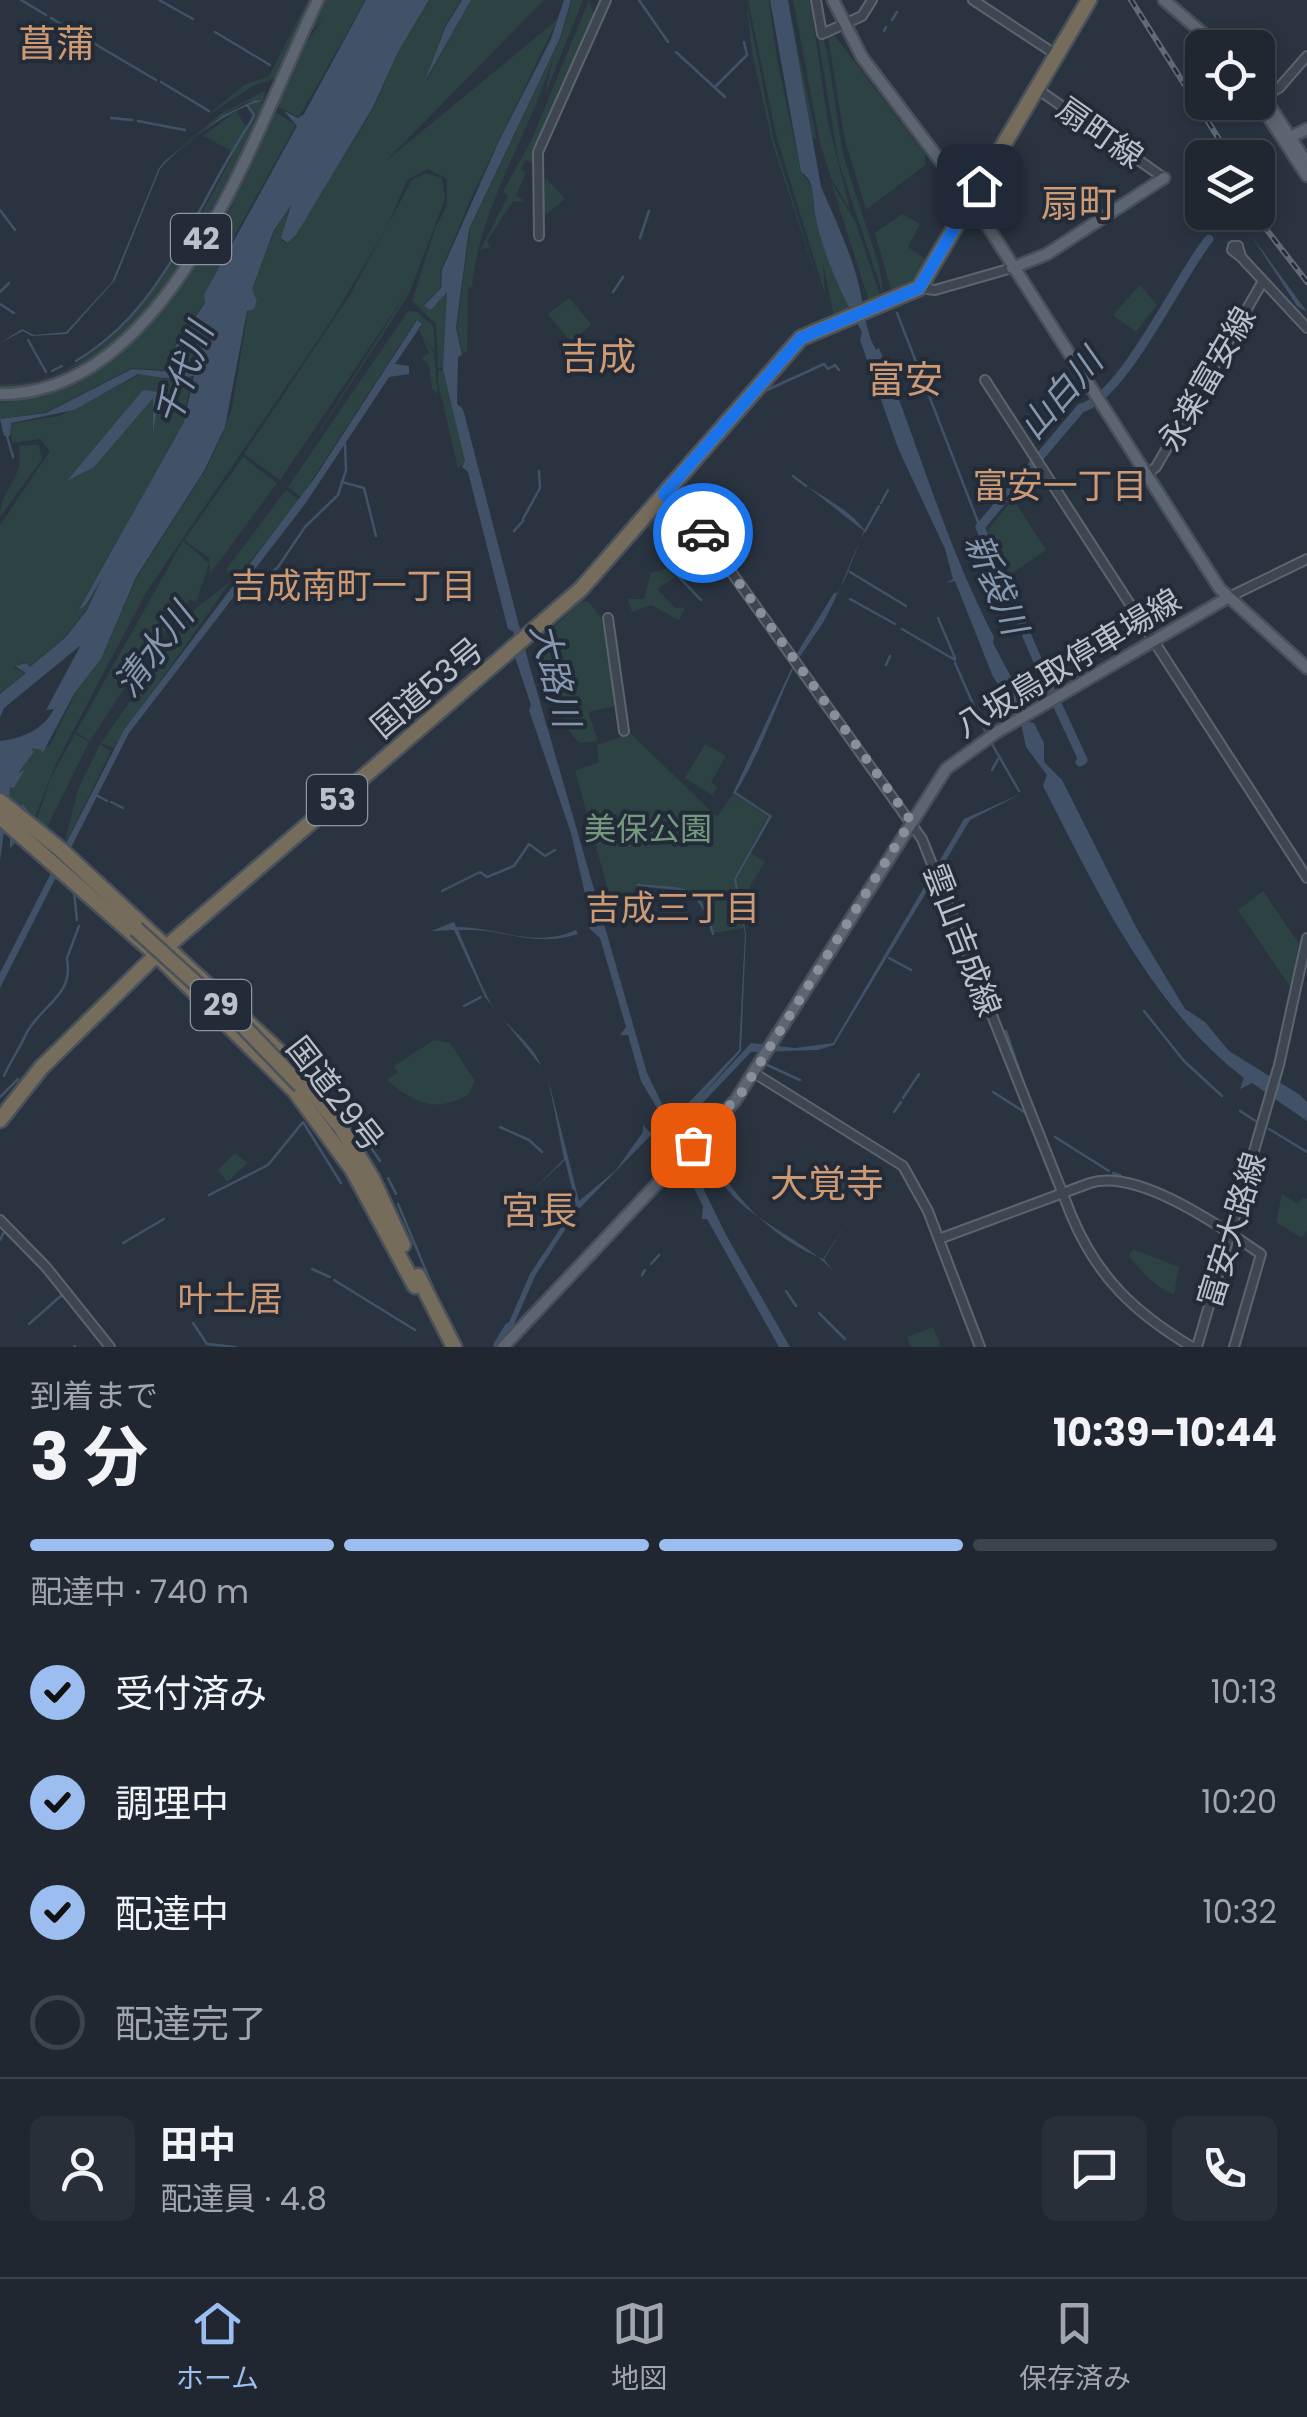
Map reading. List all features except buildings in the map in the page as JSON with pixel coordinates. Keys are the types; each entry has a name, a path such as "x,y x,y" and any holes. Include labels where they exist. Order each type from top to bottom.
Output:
{"highway":[{"path":"919,288 1089,0"},
{"name":"国道53号","path":"0,1120 26,1083 116,994 581,589 801,338 919,288"},
{"name":"国道29号","path":"0,802 143,929 301,1086 373,1193 454,1347"},
{"name":"29","path":"0,802 102,887 164,952"},
{"name":"国道29号","path":"0,814 73,869"},
{"name":"29","path":"0,814 143,947 164,952"},
{"name":"29","path":"73,869 164,952"},
{"path":"181,970 185,936 213,906"},
{"path":"143,929 165,936 184,932"},
{"path":"116,994 139,966 143,947"},
{"path":"164,952 302,1100 352,1170 416,1286"},
{"name":"国道53号","path":"0,1135 43,1079 146,976 164,952"},
{"path":"146,976 181,970 286,1058 314,1091 372,1178 403,1245"},
{"name":"国道29号","path":"373,1193 444,1347"}],"main road":[{"name":"42","path":"0,394 41,388 82,371 120,346 158,306 231,185 318,0"},
{"path":"836,0 875,76 970,201 1227,598 1307,668"},
{"path":"1164,0 1199,30"},
{"path":"1173,0 1207,30"},
{"path":"1275,120 1307,176"},
{"path":"1289,142 1307,132"},
{"path":"1289,142 1307,162"},
{"path":"1012,268 1047,254 1164,178"},
{"name":"八坂鳥取停車場線","path":"503,1347 735,1101 946,769 1000,730 1227,598"}],"street":[{"path":"539,236 538,152 606,0"},
{"path":"816,0 822,34 866,12 872,0"},
{"path":"973,0 1055,54"},
{"path":"1275,90 1307,56"},
{"name":"扇町線","path":"1036,88 1164,178"},
{"path":"1241,257 1306,327"},
{"path":"919,288 935,290 1012,268"},
{"name":"永楽富安線","path":"1147,474 1156,467 1263,281"},
{"path":"985,380 1307,878"},
{"name":"雲山吉成線","path":"664,494 717,552 911,821 939,875 1086,1250 1110,1284 1146,1317 1195,1347"},
{"path":"1227,598 1307,558"},
{"path":"608,618 624,731"},
{"name":"富安大路線","path":"1195,1347 1279,1065 1307,938"},
{"path":"754,1073 903,1166 938,1239 980,1347"},
{"path":"938,1239 1108,1177 1200,1212 1261,1254 1234,1347"},
{"path":"0,1220 46,1267 110,1347"}],"green space":[{"path":"308,0 313,0 275,78 255,85 205,117 244,85 269,76"},
{"path":"323,0 366,0 299,117 274,105 299,52 324,18 301,42"},
{"path":"430,0 461,0 444,28 426,81 471,0 544,0 386,161 558,19 472,196 441,270 440,288 424,306 431,310 447,292 446,367 438,368 436,324 412,301 436,226 447,206 447,179 428,169 407,180 387,227 331,321 147,591 58,759 34,819 24,805 21,809 9,800 10,787 14,788 25,771 18,773 34,752 31,748 41,750 42,754 45,746 49,747 75,694 101,659 137,577 205,471 232,408 248,310 254,309 257,301 252,289 274,232 290,205 281,240 287,244 295,236 374,107 398,52"},
{"path":"572,0 583,0 544,97 554,55 485,227 472,287 468,288 467,352 462,353 457,328 470,228 561,37"},
{"path":"589,0 595,17 542,129 535,165 526,160 521,169 526,173 516,195 525,202 513,201 487,241 491,247 480,250 508,196 503,192 532,139"},
{"path":"748,0 769,0 777,60 801,172 813,188 814,213 852,310 834,317 823,263 825,294 777,139"},
{"path":"788,0 816,138 813,139"},
{"path":"793,0 810,0 828,122 850,210 831,178 820,143"},
{"path":"812,0 827,51 843,155 879,266 884,298 838,159"},
{"path":"747,5 773,137 827,310 773,145 752,53"},
{"path":"835,36 925,154 925,165 866,210 844,136 828,37"},
{"path":"265,91 264,101 252,101 224,115 157,168 220,114"},
{"path":"260,102 263,105 223,188 189,248 149,306 101,351 72,368 38,381 0,389 0,384 41,379 78,362 113,336 171,265 234,152 203,136 236,111 247,128 254,115 248,106"},
{"path":"272,110 296,125 236,233 204,303 174,347 195,340 193,364 176,371 132,368 46,412 0,419 0,403 23,399 68,381 111,355 148,323 235,204 216,218"},
{"path":"426,173 442,178 445,199 409,294 285,485 407,292 280,480 244,454 350,295 412,180"},
{"path":"546,178 565,199 540,219"},
{"path":"831,182 855,221 881,298 870,304"},
{"path":"902,214 920,224 908,247 928,261 909,284 892,293 875,233"},
{"path":"1140,285 1157,305 1136,332 1113,315"},
{"path":"569,298 591,324 572,343 548,314"},
{"path":"408,311 417,312 433,326 435,352 425,339 434,353 438,395 432,388 429,365 422,358 429,353 419,330 423,324 416,320 301,497 288,487"},
{"path":"446,370 465,463 458,468 438,382 438,371"},
{"path":"192,373 184,422 77,612 87,605 102,578 87,609 66,636 31,666 26,662 13,667 25,673 0,693 0,525 50,451 40,439 12,443 10,424 59,416 141,374 163,379"},
{"path":"19,445 39,445 42,459 0,517 4,498 19,468"},
{"path":"243,457 277,483 210,574 209,558 184,540"},
{"path":"286,490 299,500 237,578 226,570"},
{"path":"1013,499 1046,550 1007,577 988,530"},
{"path":"658,511 673,511 673,537 667,544 645,526"},
{"path":"183,541 209,563 196,602 190,599 139,665 90,741 76,732"},
{"path":"668,568 675,577 657,589 675,608 685,608 679,620 651,605 632,612 628,599 644,599 651,573"},
{"path":"231,581 113,748 101,743 194,610"},
{"path":"582,601 589,602 601,618 618,706 588,712 598,741 581,743 561,712 538,641"},
{"name":"美保公園","path":"630,733 717,817 733,794 768,815 749,852 765,862 750,886 752,915 742,917 743,928 713,933 695,896 678,888 638,884 629,901 611,900 575,771 599,762 597,745"},
{"path":"75,734 89,742 46,829 36,821 51,778"},
{"path":"100,744 111,751 64,846 78,789"},
{"path":"705,744 726,756 711,782 717,787 712,795 685,778"},
{"path":"1263,891 1299,944 1291,988 1238,910"},
{"path":"434,1040 450,1043 475,1081 469,1094 446,1103 426,1103 387,1080 398,1072 394,1066"},
{"path":"235,1153 248,1163 227,1182 218,1170"},
{"path":"830,1166 851,1179 835,1203 816,1189"},
{"path":"1282,1194 1298,1204 1303,1197 1307,1199 1307,1230 1302,1238 1276,1222"},
{"path":"1133,1249 1179,1267 1174,1294 1144,1273 1129,1256"},
{"path":"933,1327 941,1347 911,1347 907,1337"}],"water":[{"name":"千代川","path":"366,0 429,0 398,52 373,107 296,235 287,243 281,238 291,205 274,230 252,289 257,301 254,309 247,311 225,427 204,471 136,577 101,659 74,694 42,754 41,750 31,748 34,752 18,773 25,770 14,788 10,787 8,816 14,818 23,804 29,812 19,839 10,848 10,832 4,831 0,861 0,741 31,732 44,722 54,709 46,710 81,645 4,708 0,717 0,694 26,673 15,666 27,663 30,667 66,637 87,610 102,578 78,611 184,422 194,376 163,378 138,374 74,410 11,423 10,436 4,436 0,419 46,413 132,369 176,372 197,359 195,339 174,348 205,303 204,295 297,126 284,111 298,118 304,114"},
{"path":"462,0 471,0 425,81 445,28"},
{"path":"564,0 571,0 560,38 469,229 456,328 462,355 458,357 457,404 463,409 529,664 647,1073 726,1235 790,1347 779,1347 707,1219 702,1219 703,1206 659,1121 653,1121 660,1113 641,1081 628,1035 620,1035 626,1027 600,938 589,928 592,924 571,833 529,710 531,705 511,645 514,632 508,629 468,472 462,467 465,461 443,369 447,292 431,310 424,306 441,288 442,270 499,141 551,39"},
{"path":"770,0 788,0 821,187 852,263 870,336 876,350 879,348 946,528 994,637 993,643 1024,702 1029,722 1034,723 1044,743 1044,762 1062,780 1137,929 1185,1009 1205,1022 1229,1051 1300,1095 1307,1102 1307,1121 1252,1083 1240,1089 1244,1078 1180,1016 1128,944 1043,786 1047,775 1026,747 1019,714 993,677 955,581 946,583 953,579 945,549 898,448 860,340 862,332 828,260 811,185 801,172"},
{"path":"255,100 264,101 238,110 209,128 160,169 115,280 67,334 32,336 23,331 0,343 22,329 34,335 66,332 112,282 159,168 166,160 222,116"},
{"path":"1251,235 1307,312 1297,306"},
{"path":"417,320 422,324 395,364 409,366 409,374 389,377 305,504 129,733 0,988 0,973 124,730 314,479"},
{"path":"143,390 158,392 153,433 153,398 94,467 67,481"},
{"path":"804,484 859,524 865,531 860,541 864,531"},
{"path":"841,586 794,667 736,792 772,816 736,879 746,934 741,1051 699,1099 751,1043 795,1048 833,1043 964,819 1023,793 970,820 834,1045 818,1050 751,1052 689,1117 679,1119 677,1115 739,1050 745,934 734,879 769,816 733,793 794,663"},
{"path":"454,922 456,927 531,937 546,938 576,930 578,934 561,938 531,939 458,930 498,1013 485,997 454,930 431,931"},
{"path":"500,1016 530,1048 541,1066"},
{"path":"548,1078 579,1201 616,1170 643,1132 643,1125 652,1134 574,1214 569,1224 580,1230 568,1225 535,1276 508,1338 503,1336 530,1274 576,1205 565,1160 533,1190 564,1159"},
{"path":"708,1146 727,1181 759,1218 726,1188 714,1169"},
{"path":"759,1218 817,1256 787,1240"}],"waterway":[{"path":"21,0 46,15"},
{"path":"159,0 193,19"},
{"path":"639,0 668,42"},
{"path":"892,20 897,12"},
{"path":"51,18 156,80"},
{"path":"884,31 886,27"},
{"path":"215,32 270,65"},
{"path":"715,87 747,55 744,42"},
{"path":"676,52 725,97"},
{"path":"161,82 209,111"},
{"path":"76,361 107,339 157,284 250,123 254,115 247,105"},
{"path":"111,118 132,120"},
{"path":"138,121 185,130"},
{"path":"0,210 15,230"},
{"path":"640,238 649,211"},
{"name":"山白川","path":"1052,694 980,527 1081,408 1115,382 1209,239"},
{"path":"613,292 623,277"},
{"path":"0,292 9,283"},
{"path":"0,304 14,313"},
{"name":"新袋川","path":"897,313 980,527"},
{"path":"28,340 46,372"},
{"path":"767,390 824,364 828,369 835,365 839,370"},
{"path":"52,371 62,366"},
{"path":"7,436 13,457"},
{"path":"248,593 278,567 305,527 338,495 346,470 345,444"},
{"path":"523,519 540,488 539,471"},
{"path":"793,476 806,486"},
{"path":"342,482 364,488 376,536"},
{"path":"881,503 888,490"},
{"path":"865,531 879,506"},
{"path":"514,531 523,521"},
{"path":"850,572 906,606"},
{"path":"677,575 701,600"},
{"path":"798,654 835,594"},
{"path":"850,599 895,624"},
{"path":"938,618 955,658"},
{"path":"902,629 955,660"},
{"path":"886,665 890,656"},
{"path":"955,663 985,731"},
{"path":"384,711 438,695"},
{"name":"山白川","path":"1058,706 1083,760 1080,762"},
{"path":"992,744 1019,791"},
{"path":"992,770 998,759"},
{"path":"96,795 107,801"},
{"path":"111,802 123,808"},
{"path":"442,891 480,872 487,877 514,866 529,844 545,856 555,850"},
{"path":"638,885 678,889 695,896 713,934"},
{"path":"74,892 77,920"},
{"path":"67,958 79,926"},
{"path":"889,958 911,970"},
{"path":"4,1076 32,1024 66,983 67,960"},
{"path":"464,1006 481,997"},
{"path":"1144,1011 1184,1061 1222,1096"},
{"path":"1006,1031 1031,1104"},
{"path":"297,1061 330,1092"},
{"path":"765,1064 800,1080"},
{"path":"903,1098 919,1074"},
{"path":"0,1097 18,1079"},
{"path":"993,1092 1029,1115"},
{"path":"335,1098 342,1107"},
{"path":"894,1112 901,1102"},
{"path":"345,1109 380,1161"},
{"path":"1240,1111 1257,1122"},
{"path":"209,1195 268,1165 303,1122 341,1183"},
{"path":"500,1127 529,1140 542,1152"},
{"path":"1269,1129 1307,1152"},
{"path":"1055,1137 1109,1171"},
{"path":"1113,1173 1121,1176"},
{"path":"388,1178 396,1194"},
{"path":"398,1204 434,1290"},
{"path":"123,1243 164,1219"},
{"path":"0,1240 5,1230"},
{"path":"651,1264 659,1255"},
{"path":"312,1269 330,1277"},
{"path":"642,1275 645,1270"},
{"path":"334,1280 415,1330"},
{"path":"63,1281 69,1290"},
{"path":"786,1291 796,1306"},
{"path":"29,1324 63,1294"},
{"path":"819,1313 845,1339"},
{"path":"193,1323 207,1344 235,1347"},
{"name":"山白川","path":"498,1345 509,1327"}],"railway":[{"path":"1131,0 1220,140"},
{"path":"1267,230 1307,282"}],"way so far":[{"path":"693,1145 742,1092 911,821 703,533"}],"district":[{"name":"菖蒲","path":"56,44"},
{"name":"扇町","path":"1079,204"},
{"name":"吉成","path":"598,357"},
{"name":"富安","path":"905,380"},
{"name":"富安一丁目","path":"1060,486"},
{"name":"吉成南町一丁目","path":"354,586"},
{"name":"吉成三丁目","path":"673,908"},
{"name":"大覚寺","path":"827,1184"},
{"name":"宮長","path":"539,1211"},
{"name":"叶土居","path":"230,1299"}],"route":[{"path":"703,533 664,494 801,338 904,298 919,288 979,186"}],"water label":[{"name":"清水川","path":"154,650"},
{"name":"大路川","path":"555,675"}]}
